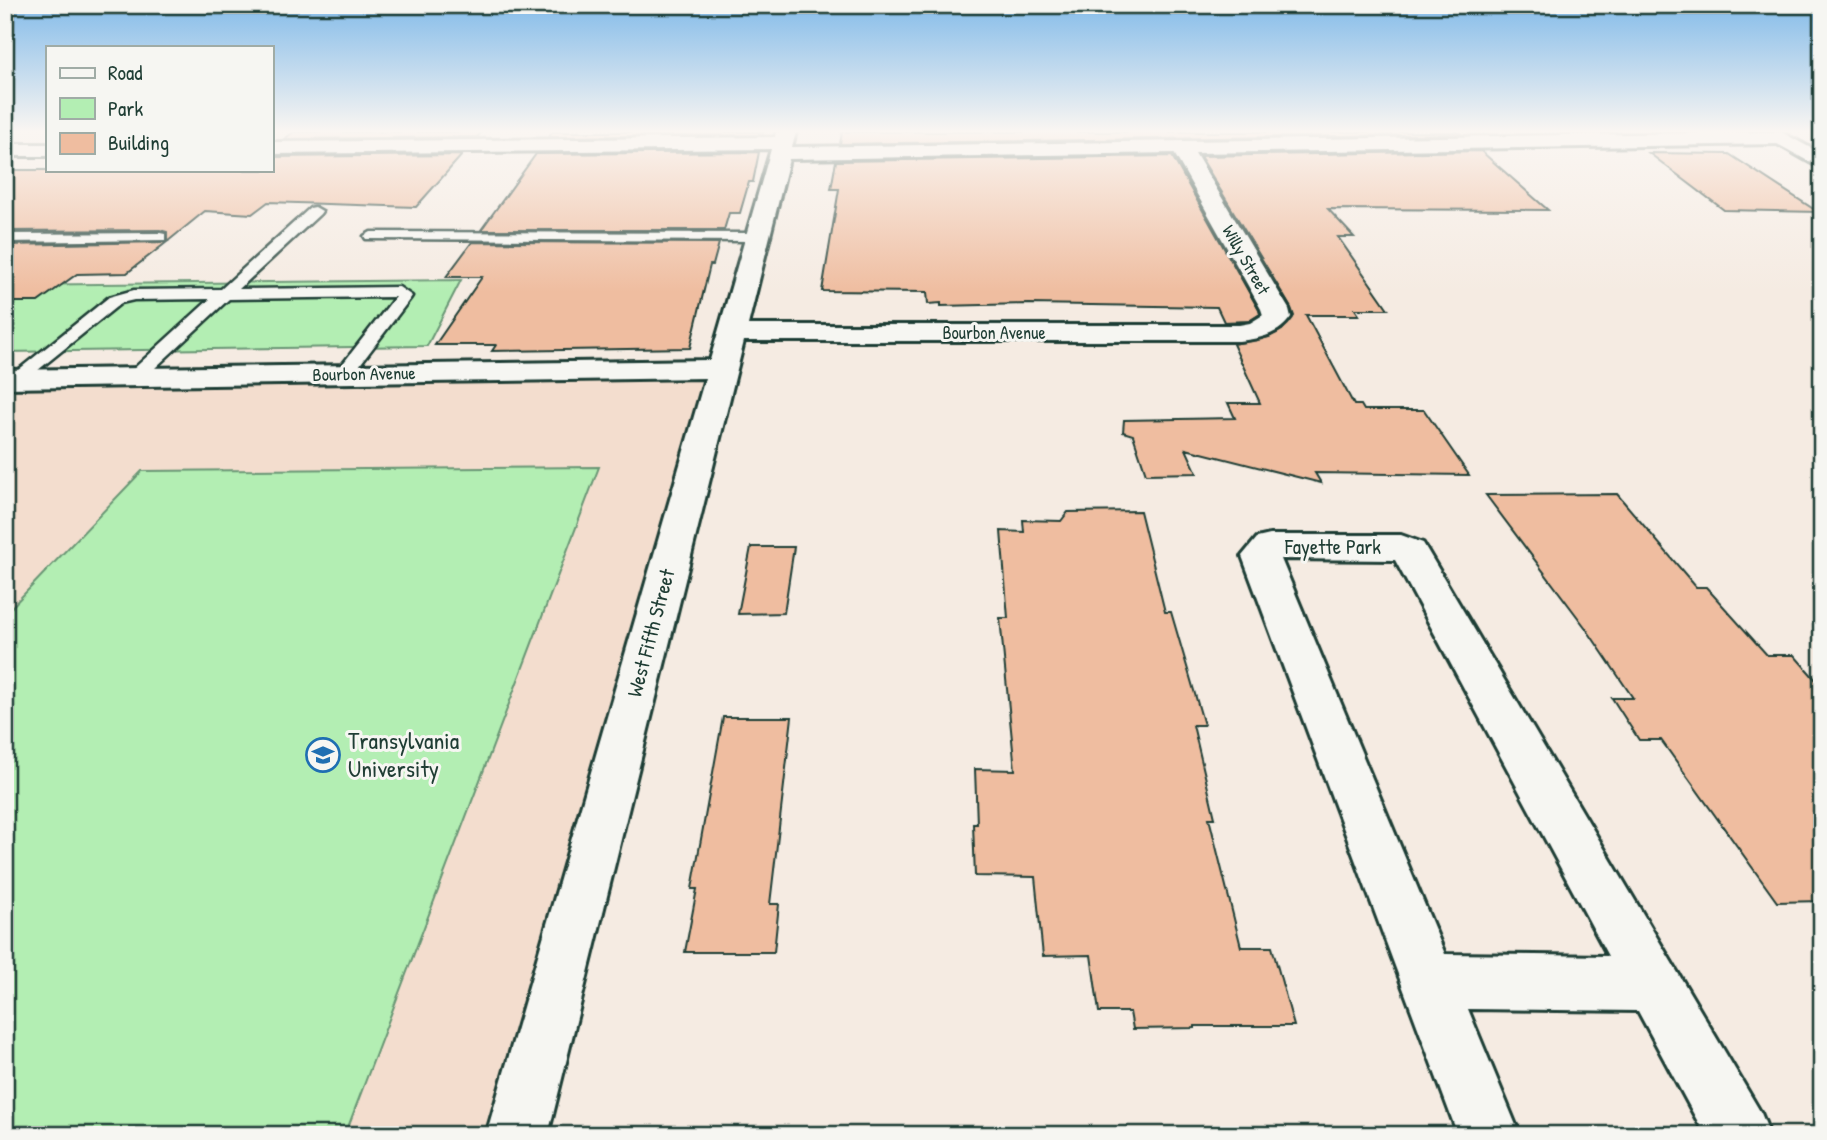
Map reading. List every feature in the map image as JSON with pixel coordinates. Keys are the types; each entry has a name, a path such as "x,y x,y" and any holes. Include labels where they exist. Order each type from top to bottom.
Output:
{"street":[{"name":"West Fifth Street","path":"517,1135 771,185"},
{"name":"Willy Street","path":"1203,185 1275,309 1277,317 1258,331"},
{"name":"Bourbon Avenue","path":"11,379 343,374 727,351 1258,331"},
{"name":"Fayette Park","path":"1489,1135 1261,556 1270,547 1401,547 1410,552 1739,1135"},
{"path":"1429,981 1654,984"}],"lane":[{"path":"135,377 315,211"},
{"path":"371,236 757,237"},
{"path":"5,238 160,237"},
{"path":"11,379 115,300 134,295 399,292 404,296 343,374"}],"shaded area":[{"name":"Transylvania University","path":"738,371 545,1135 5,1135 5,374"}],"green space":[{"path":"461,280 427,346 5,352 5,285"},
{"name":"Transylvania University","path":"599,467 345,1135 5,1135 5,614 142,471"}],"building":[{"path":"5,185 435,185 416,207 268,202 252,214 205,211 167,242 167,232 160,230 5,231"},
{"path":"513,185 748,185 740,213 729,213 724,230 481,230"},
{"path":"832,185 1188,185 1260,314 1249,321 1224,322 1217,307 1029,304 941,306 941,303 928,304 927,292 822,291 839,189 831,189"},
{"path":"1217,185 1520,185 1548,210 1328,209 1354,237 1338,237 1388,309 1355,309 1359,315 1306,315 1354,405 1361,405 1364,410 1424,410 1469,475 1315,473 1321,483 1186,449 1197,473 1146,474 1133,435 1123,432 1124,420 1235,418 1228,403 1260,403 1233,344 1269,337 1282,330 1294,316"},
{"path":"1691,185 1777,185 1818,212 1724,210"},
{"path":"167,242 127,273 77,274 38,302 5,302 5,245"},
{"path":"472,242 719,243 713,265 710,265 690,348 492,351 496,345 435,345 482,277 446,277"},
{"path":"1617,494 1696,587 1706,587 1767,655 1794,655 1822,687 1822,901 1777,902 1661,740 1639,740 1612,698 1633,698 1585,627 1486,495"},
{"path":"1140,511 1165,612 1171,612 1204,725 1193,725 1215,818 1209,818 1241,947 1272,947 1294,1026 1133,1029 1130,1012 1099,1012 1091,955 1043,956 1035,877 975,876 975,769 1015,770 1000,618 1008,618 1001,531 1024,532 1023,520 1061,521 1068,512"},
{"path":"751,547 794,547 784,613 738,614"},
{"path":"723,717 792,717 770,904 779,904 774,952 685,952 697,889 692,889"}],"place":[{"name":"Transylvania University","path":"323,755"}]}
